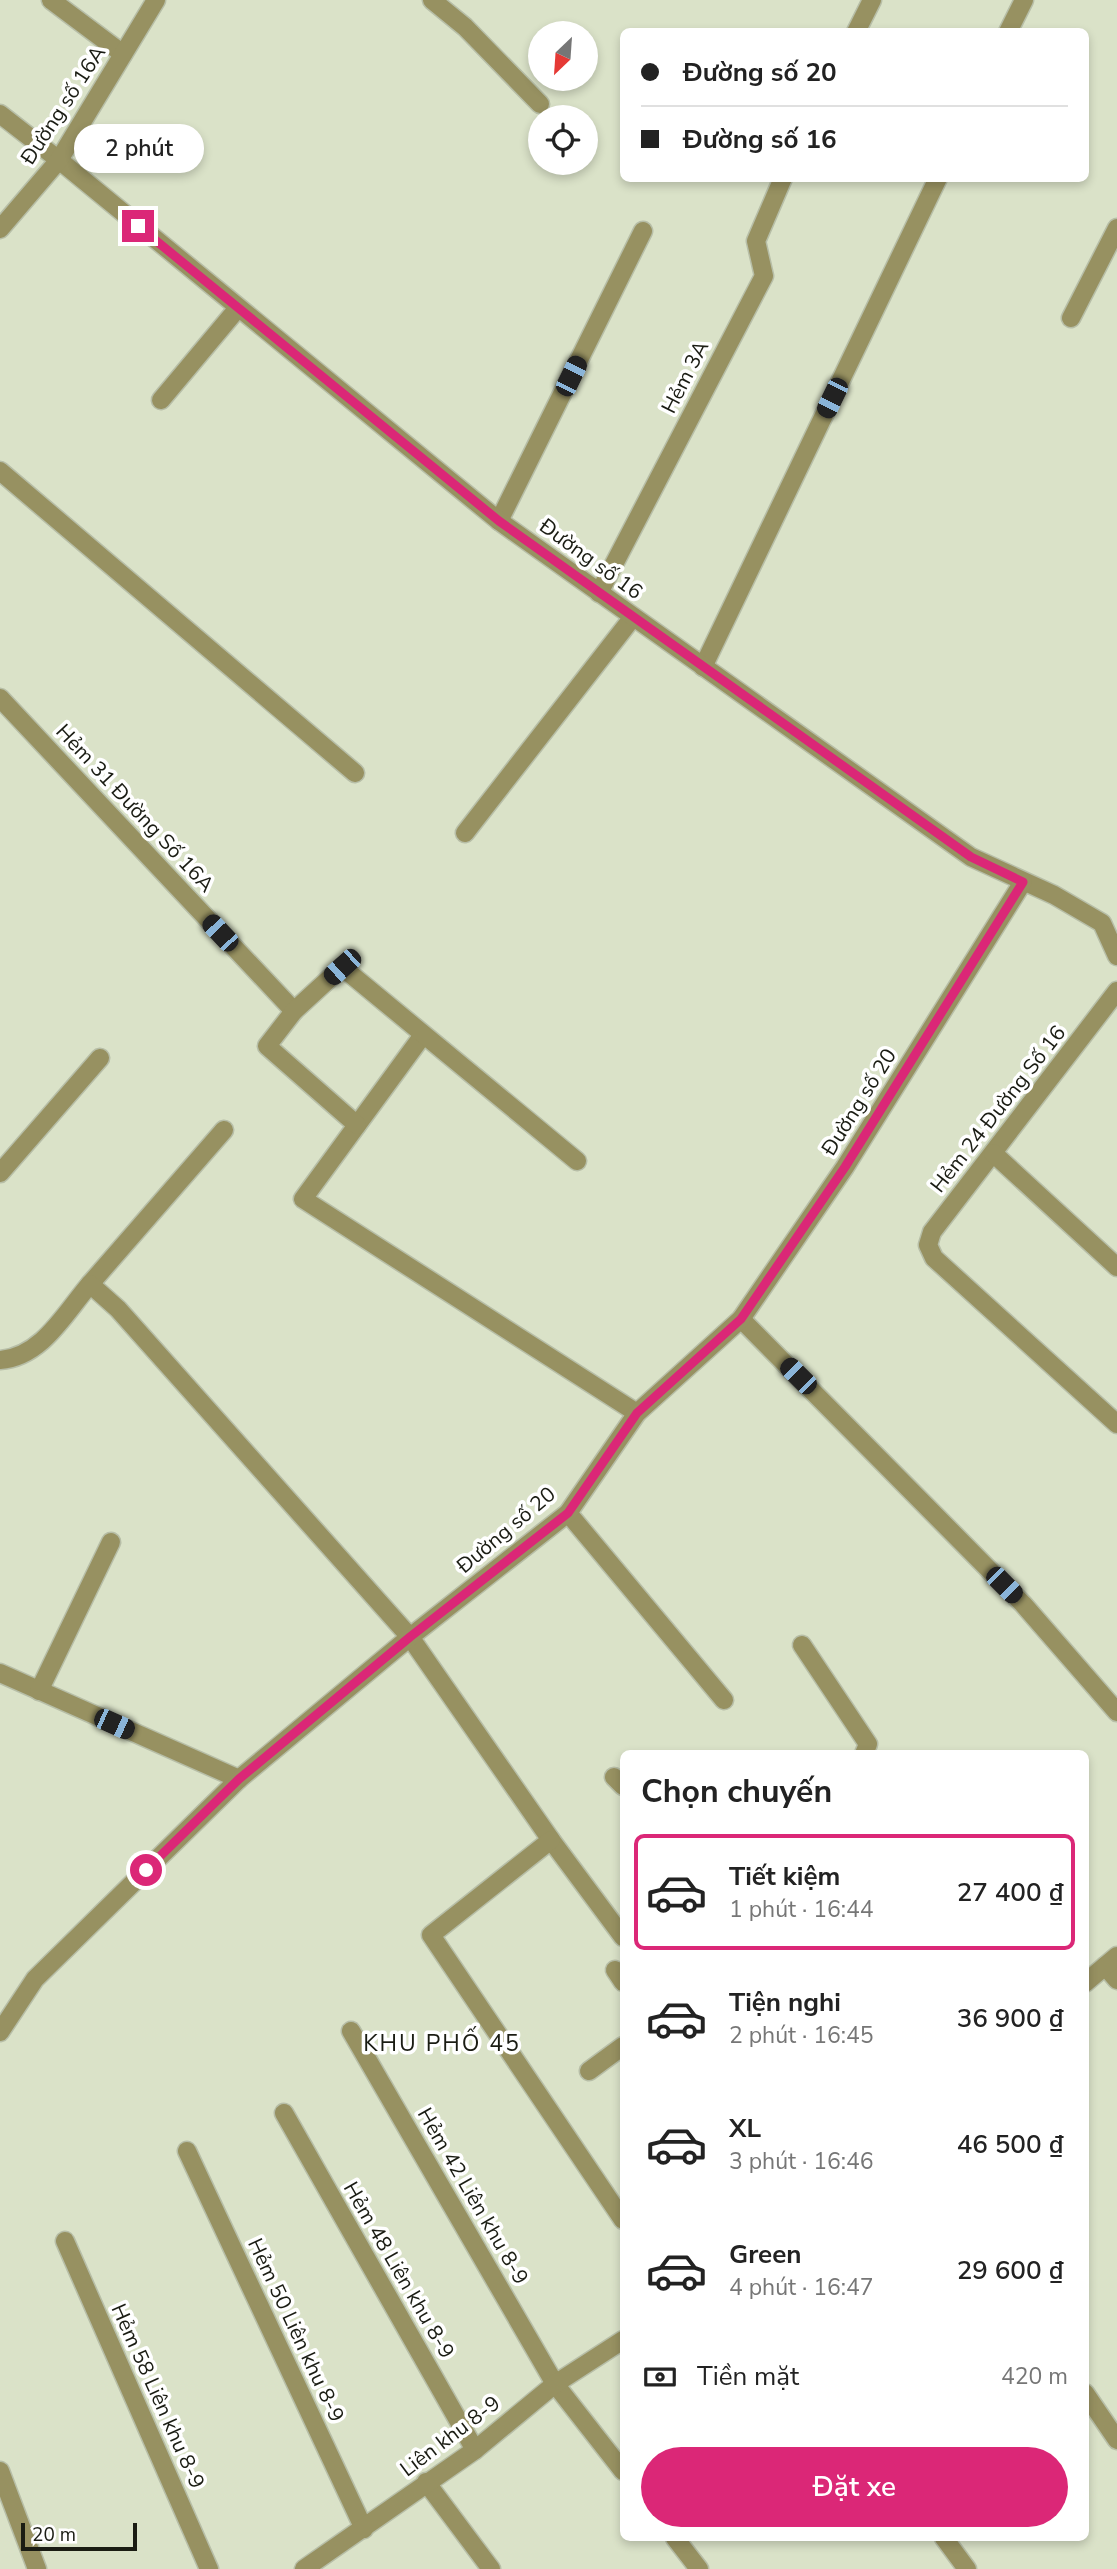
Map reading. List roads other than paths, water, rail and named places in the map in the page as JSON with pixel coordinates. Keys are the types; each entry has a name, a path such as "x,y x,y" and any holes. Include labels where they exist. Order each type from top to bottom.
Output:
{"street":[{"path":"51,0 123,54"},
{"name":"Đường số 16A","path":"0,229 58,160 156,0"},
{"path":"432,0 465,27 540,104"},
{"path":"858,28 872,0"},
{"path":"1011,28 1024,0"},
{"name":"Đường số 16","path":"0,114 499,521 971,857 1054,895 1102,923 1116,948"},
{"name":"Hẻm 3A","path":"599,593 764,276 756,241 781,182"},
{"path":"703,667 936,182"},
{"path":"1071,318 1117,228"},
{"path":"499,521 643,231"},
{"path":"161,400 239,308"},
{"path":"0,471 355,773"},
{"path":"465,833 632,617"},
{"name":"Hẻm 31 Đường Số 16A","path":"0,698 294,1011"},
{"name":"Đường số 20","path":"0,2032 35,1979 239,1779 410,1637 568,1513 637,1413 741,1319 845,1167 1023,882"},
{"path":"357,1125 267,1046 294,1011 342,967 577,1161"},
{"name":"Hẻm 24 Đường Số 16","path":"1117,991 932,1232 928,1245 934,1258 1117,1424"},
{"path":"423,1035 303,1199 637,1413"},
{"path":"0,1173 100,1058"},
{"path":"0,1360 16,1359 42,1341 224,1130"},
{"path":"993,1153 1117,1267"},
{"path":"90,1284 118,1309 410,1637 551,1840 620,1933"},
{"path":"741,1319 1023,1604 1117,1712"},
{"path":"568,1513 724,1700"},
{"path":"39,1691 111,1542"},
{"path":"802,1645 868,1744 866,1750"},
{"path":"0,1673 239,1779"},
{"path":"551,1840 431,1935 620,2216"},
{"path":"1089,1981 1113,1968"},
{"name":"Hẻm 42 Liên khu 8-9","path":"351,2031 555,2384 620,2467"},
{"path":"589,2071 620,2048"},
{"name":"Hẻm 48 Liên khu 8-9","path":"284,2113 475,2451"},
{"name":"Hẻm 50 Liên khu 8-9","path":"187,2151 364,2529"},
{"name":"Hẻm 58 Liên khu 8-9","path":"65,2241 209,2569"},
{"name":"Liên khu 8-9","path":"304,2569 364,2529 426,2482 475,2451 555,2384 620,2342"},
{"path":"1089,2399 1117,2440"},
{"path":"0,2470 37,2569"},
{"path":"426,2482 491,2569"},
{"path":"677,2541 699,2569"},
{"path":"946,2541 967,2569"}],"district":[{"name":"KHU PHỐ 45","path":"442,2043"}]}
